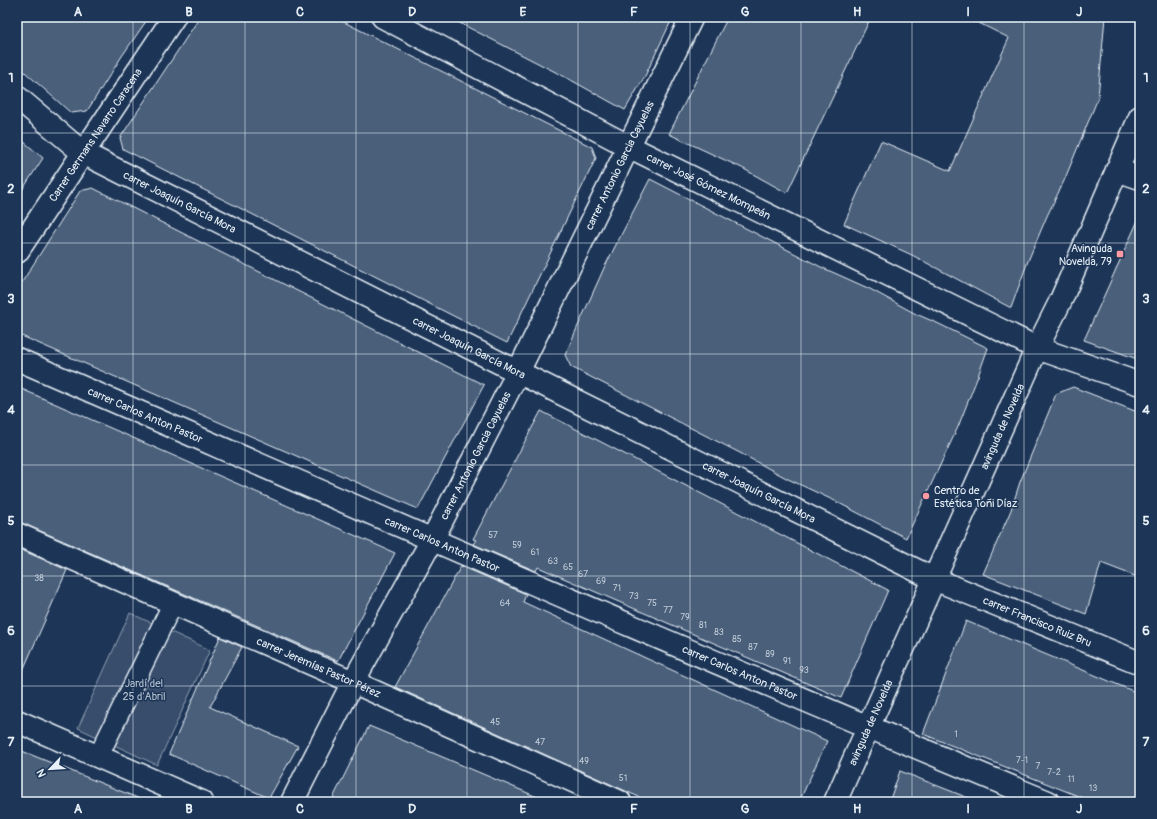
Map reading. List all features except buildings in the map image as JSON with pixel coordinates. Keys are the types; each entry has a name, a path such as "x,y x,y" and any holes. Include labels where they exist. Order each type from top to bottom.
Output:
{"street":[{"name":"Carrer Germans Navarro Caracena","path":"17,252 174,17"},
{"name":"carrer José Gómez Mompeán","path":"383,17 628,146 1037,348 1140,384"},
{"name":"carrer Antonio Garcia Cayuelas","path":"292,802 353,682 432,540 518,372 692,17"},
{"name":"carrer Joaquín García Mora","path":"17,97 83,153 934,579"},
{"name":"avinguda de Novelda","path":"835,802 1037,348 1060,300 1117,170 1139,114"},
{"path":"1117,170 1140,178"},
{"name":"carrer Carlos Anton Pastor","path":"17,359 868,728 1048,802"},
{"name":"carrer Jeremías Pastor Pérez","path":"17,534 353,682 620,802"},
{"name":"carrer Francisco Ruiz Bru","path":"934,579 1140,663"},
{"path":"98,757 173,603"},
{"path":"17,721 202,802"}],"green space":[{"name":"Jardí del 25 d'Abril","path":"130,613 210,650 157,765 78,728"}],"place":[{"name":"Avinguda Novelda, 79","path":"1120,254"},
{"name":"Centro de Estética Toñi Díaz","path":"926,496"}]}
